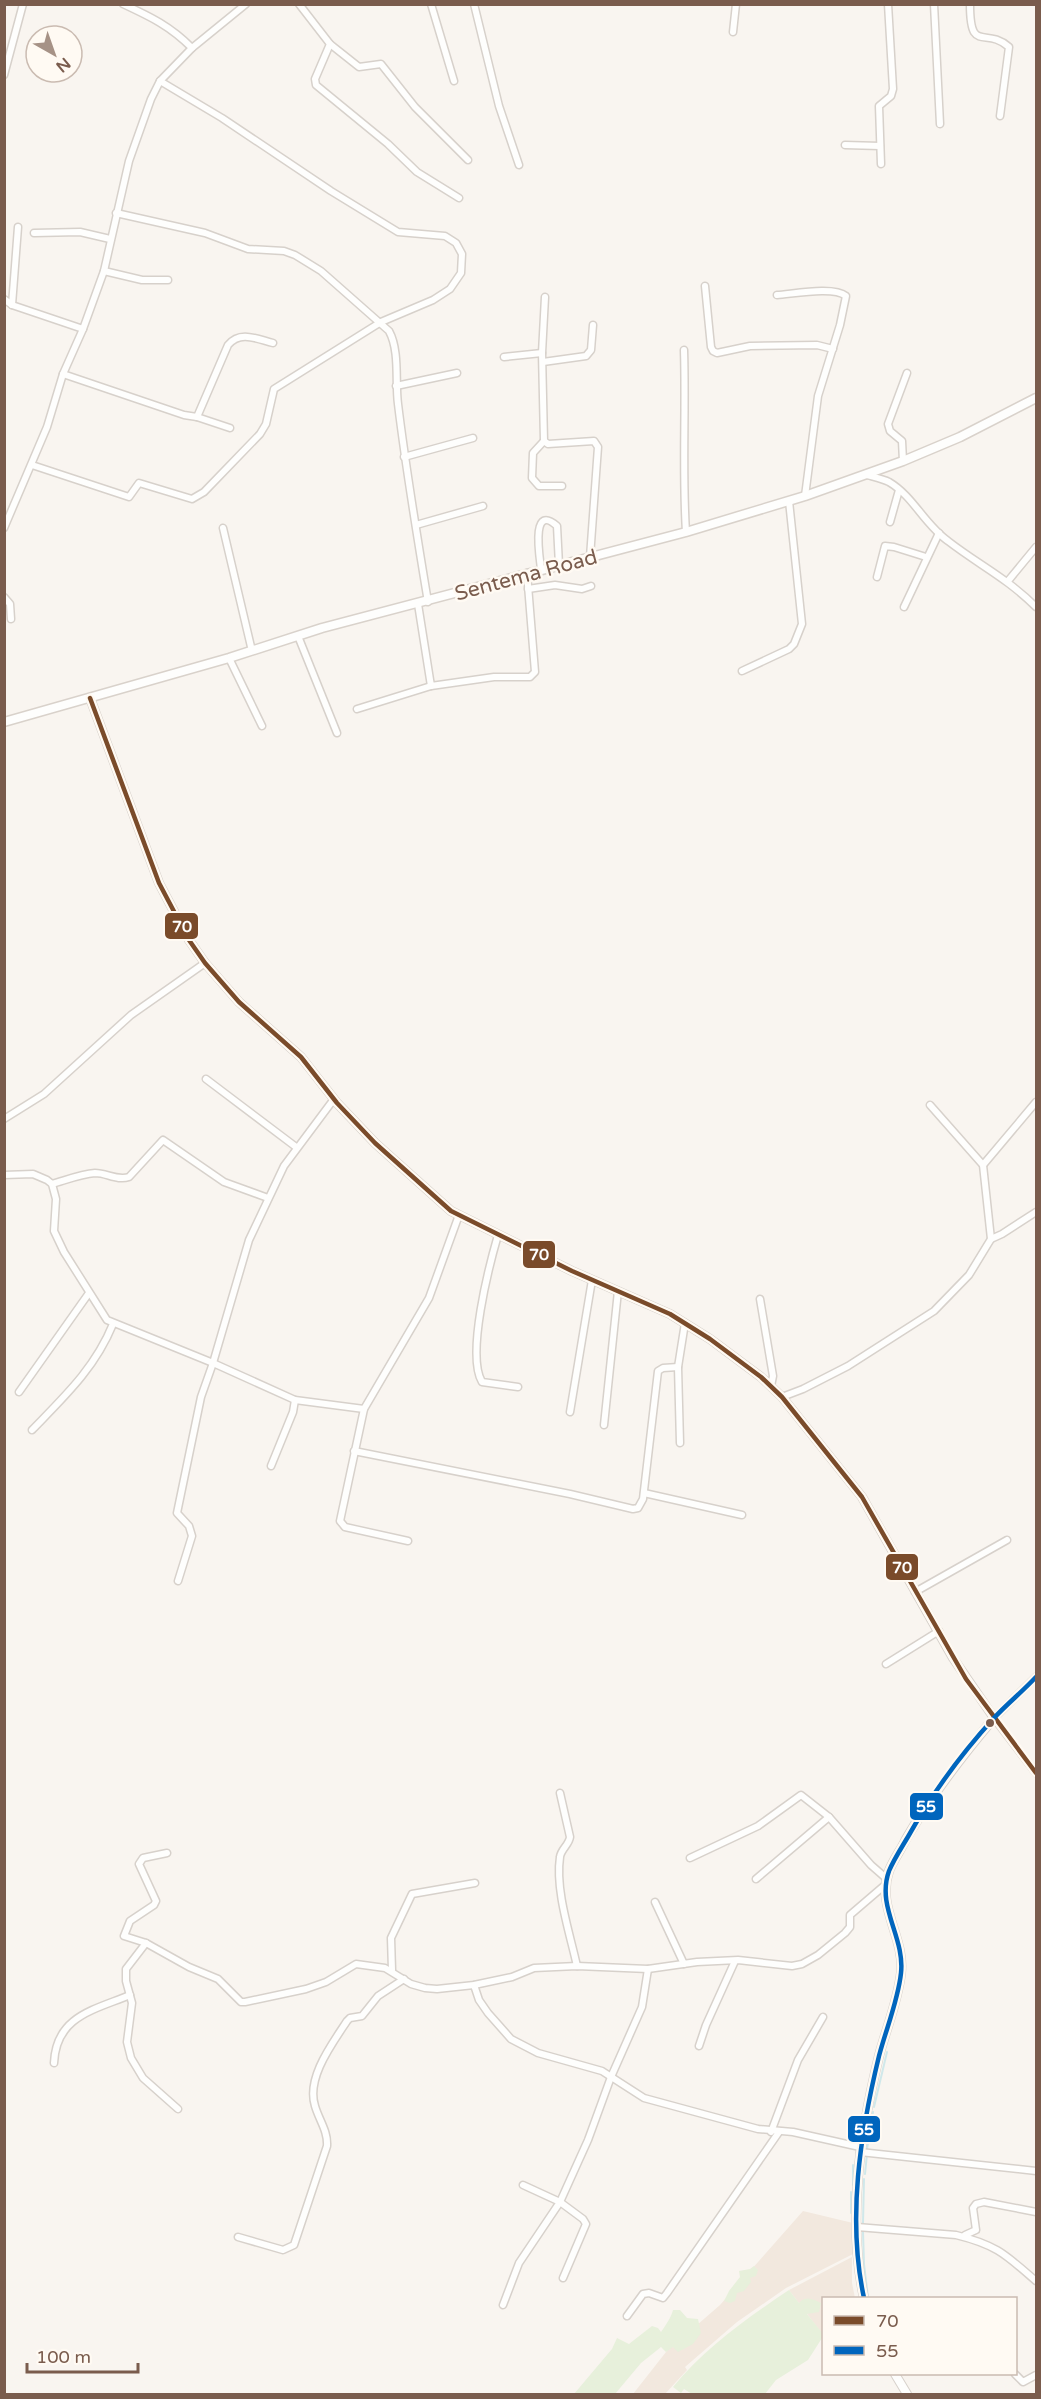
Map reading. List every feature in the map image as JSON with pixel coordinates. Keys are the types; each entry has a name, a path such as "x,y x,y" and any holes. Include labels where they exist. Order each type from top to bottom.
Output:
{"main road":[{"name":"Sentema Road","path":"4,723 298,636 686,532 805,496 867,475 960,437 1036,398"}],"street":[{"path":"4,75 22,4"},
{"path":"123,4 159,20 176,32 192,48"},
{"path":"4,528 47,427 63,374 104,272 129,161 143,117 160,81 192,48 246,4"},
{"path":"298,4 330,44 360,67 381,64 415,107 468,160"},
{"path":"431,4 454,81"},
{"path":"474,4 499,106 519,165"},
{"path":"733,33 736,4"},
{"path":"881,164 879,106 891,96 892,89 888,4"},
{"path":"934,4 940,124"},
{"path":"970,4 972,30 976,36 1004,43 1009,47 1000,116"},
{"path":"330,44 315,82 316,85 388,144 417,172 459,198"},
{"path":"32,465 129,497 139,483 192,499 204,492 260,434 266,424 274,389 381,322 433,300 456,282 461,273 462,254 456,243 436,233 398,232 331,191 222,118 160,81"},
{"path":"845,146 880,146"},
{"path":"116,213 205,233 248,249 284,251 295,255 321,271 389,331 393,339 404,457 428,602"},
{"path":"12,305 18,227"},
{"path":"34,233 80,232 110,239"},
{"path":"104,272 142,280 168,280"},
{"path":"705,286 711,347 712,351 717,354 750,346 817,345 833,349"},
{"path":"777,295 831,291 846,296 846,303 818,396 805,496"},
{"path":"545,297 542,353 544,441 541,447 533,453 532,478 539,486 562,486"},
{"path":"4,299 12,305 83,329"},
{"path":"543,362 586,356 591,350 593,325"},
{"path":"197,417 233,338 240,335 273,343"},
{"path":"684,350 683,488 686,532"},
{"path":"504,357 542,353"},
{"path":"396,386 457,372"},
{"path":"903,461 902,441 890,431 888,424 907,373"},
{"path":"63,374 230,428"},
{"path":"404,457 473,438"},
{"path":"544,441 548,444 587,440 594,441 598,447 590,556"},
{"path":"867,475 888,481 899,489 939,533 1008,581 1036,607"},
{"path":"890,522 899,489"},
{"path":"742,670 789,649 794,644 802,624 789,501"},
{"path":"416,525 483,506"},
{"path":"542,569 537,534 543,523 549,522 557,526 559,565"},
{"path":"223,528 252,651"},
{"path":"904,607 939,533"},
{"path":"877,577 885,546 926,557"},
{"path":"1008,581 1036,547"},
{"path":"357,709 431,686 494,677 530,677 535,672 527,573"},
{"path":"528,589 555,585 582,589 591,586"},
{"path":"4,597 10,604 11,619"},
{"path":"418,604 431,686"},
{"path":"298,636 337,733"},
{"path":"229,658 262,726"},
{"path":"90,698 159,883 172,911 205,963 253,1016 301,1057 334,1099 375,1143 445,1206 498,1235 684,1323 745,1364 771,1386 862,1497 966,1679 994,1718 1034,1765 1036,1773"},
{"path":"4,1119 44,1094 131,1016 205,963"},
{"path":"206,1079 296,1147"},
{"path":"178,1581 192,1536 189,1526 177,1514 201,1397 249,1240 284,1166 334,1099"},
{"path":"983,1165 1036,1102"},
{"path":"930,1105 983,1165 991,1239"},
{"path":"52,1184 95,1173 105,1173 121,1180 129,1177 163,1140 224,1182 267,1198"},
{"path":"4,1175 33,1174 47,1179 52,1184 56,1199 54,1232 101,1313 113,1324 213,1363 295,1400 364,1409"},
{"path":"782,1397 848,1366 934,1311 969,1275 991,1239 1036,1212"},
{"path":"408,1541 342,1525 340,1521 364,1409 429,1298 459,1215"},
{"path":"498,1235 483,1293 478,1335 478,1374 482,1382 518,1386"},
{"path":"570,1412 592,1280"},
{"path":"604,1425 618,1291"},
{"path":"19,1392 89,1293"},
{"path":"760,1299 773,1376 771,1386"},
{"path":"680,1443 678,1367 684,1323"},
{"path":"32,1430 73,1388 93,1363 113,1324"},
{"path":"354,1451 570,1494 633,1509 641,1505 644,1493 658,1371 663,1368 678,1367"},
{"path":"271,1466 293,1412 295,1400"},
{"path":"644,1493 742,1515"},
{"path":"915,1592 1007,1540"},
{"path":"886,1664 939,1631"},
{"path":"864,2297 858,2273 860,2149 879,2057 901,1971 896,1937 886,1906 886,1882 890,1868 919,1817 967,1750 994,1718 1036,1677"},
{"path":"560,1793 570,1841 560,1856 559,1876 577,1966"},
{"path":"690,1858 758,1826 801,1795 829,1817 886,1882"},
{"path":"756,1879 829,1817"},
{"path":"167,1853 143,1858 139,1864 156,1901 154,1905 130,1921 124,1935 146,1943 189,1967 218,1979 241,2002 276,1997 306,1989 327,1982 356,1964 392,1970 404,1979 425,1988 474,1985 512,1977 528,1969 577,1966 648,1969 735,1961 792,1966 802,1964 845,1933 850,1927 850,1916 886,1882"},
{"path":"392,1970 391,1938 412,1894 476,1883"},
{"path":"655,1902 684,1964"},
{"path":"146,1943 126,1969 132,2011 127,2042 131,2058 143,2078 178,2109"},
{"path":"699,2046 735,1961"},
{"path":"503,2305 519,2263 560,2202 588,2140 611,2077 642,2007 648,1969"},
{"path":"238,2237 284,2250 294,2245 327,2146 326,2131 313,2099 321,2066 349,2019 358,2018 378,1996 404,1979"},
{"path":"474,1985 479,2000 511,2040 538,2053 589,2066 644,2098 771,2132 793,2133 860,2149 1036,2171"},
{"path":"54,2063 57,2041 77,2017 130,1995"},
{"path":"771,2132 796,2066 823,2017"},
{"path":"627,2316 643,2294 649,2293 663,2298 779,2132"},
{"path":"524,2186 560,2202 583,2219 586,2224 563,2278"},
{"path":"961,2236 976,2230 973,2208 976,2204 984,2202 1036,2212"},
{"path":"857,2227 961,2236 998,2248 1036,2282"},
{"path":"898,2375 907,2394"},
{"path":"1016,2375 1023,2382 1036,2375"}],"shaded area":[{"path":"803,2211 853,2223 853,2254 786,2288 737,2322 685,2367 687,2370 665,2394 633,2394 666,2352 720,2305"},
{"path":"852,2257 852,2283 855,2297 822,2297 822,2334 789,2290"}],"green space":[{"path":"754,2266 758,2270 756,2276 750,2278 751,2282 744,2291 737,2293 735,2301 730,2303 724,2301 740,2277 739,2271"},
{"path":"789,2290 799,2303 807,2298 821,2303 819,2312 807,2314 822,2333 822,2338 808,2360 776,2380 765,2394 692,2394 684,2389 681,2393 673,2387 699,2359 758,2311"},
{"path":"673,2310 680,2310 687,2318 698,2319 701,2333 693,2344 678,2352 673,2347 666,2352 661,2347 641,2363 615,2394 574,2394 612,2349 617,2338 629,2344 652,2326 661,2332"}],"waterway":[{"path":"874,2107 887,2052"},
{"path":"867,2149 873,2112"},
{"path":"865,2174 867,2154"},
{"path":"853,2165 853,2185"},
{"path":"863,2223 864,2179"},
{"path":"851,2192 851,2213"},
{"path":"863,2232 868,2297"}],"transit line":[{"name":"70","path":"90,698 159,883 189,940 205,963 239,1002 301,1057 337,1103 375,1143 451,1211 572,1271 670,1314 710,1339 761,1377 782,1397 862,1497 966,1679 1036,1773"},
{"name":"55","path":"864,2297 856,2238 861,2146 872,2086 901,1973 899,1947 886,1897 889,1871 927,1804 959,1760 994,1718 1036,1677"}]}
